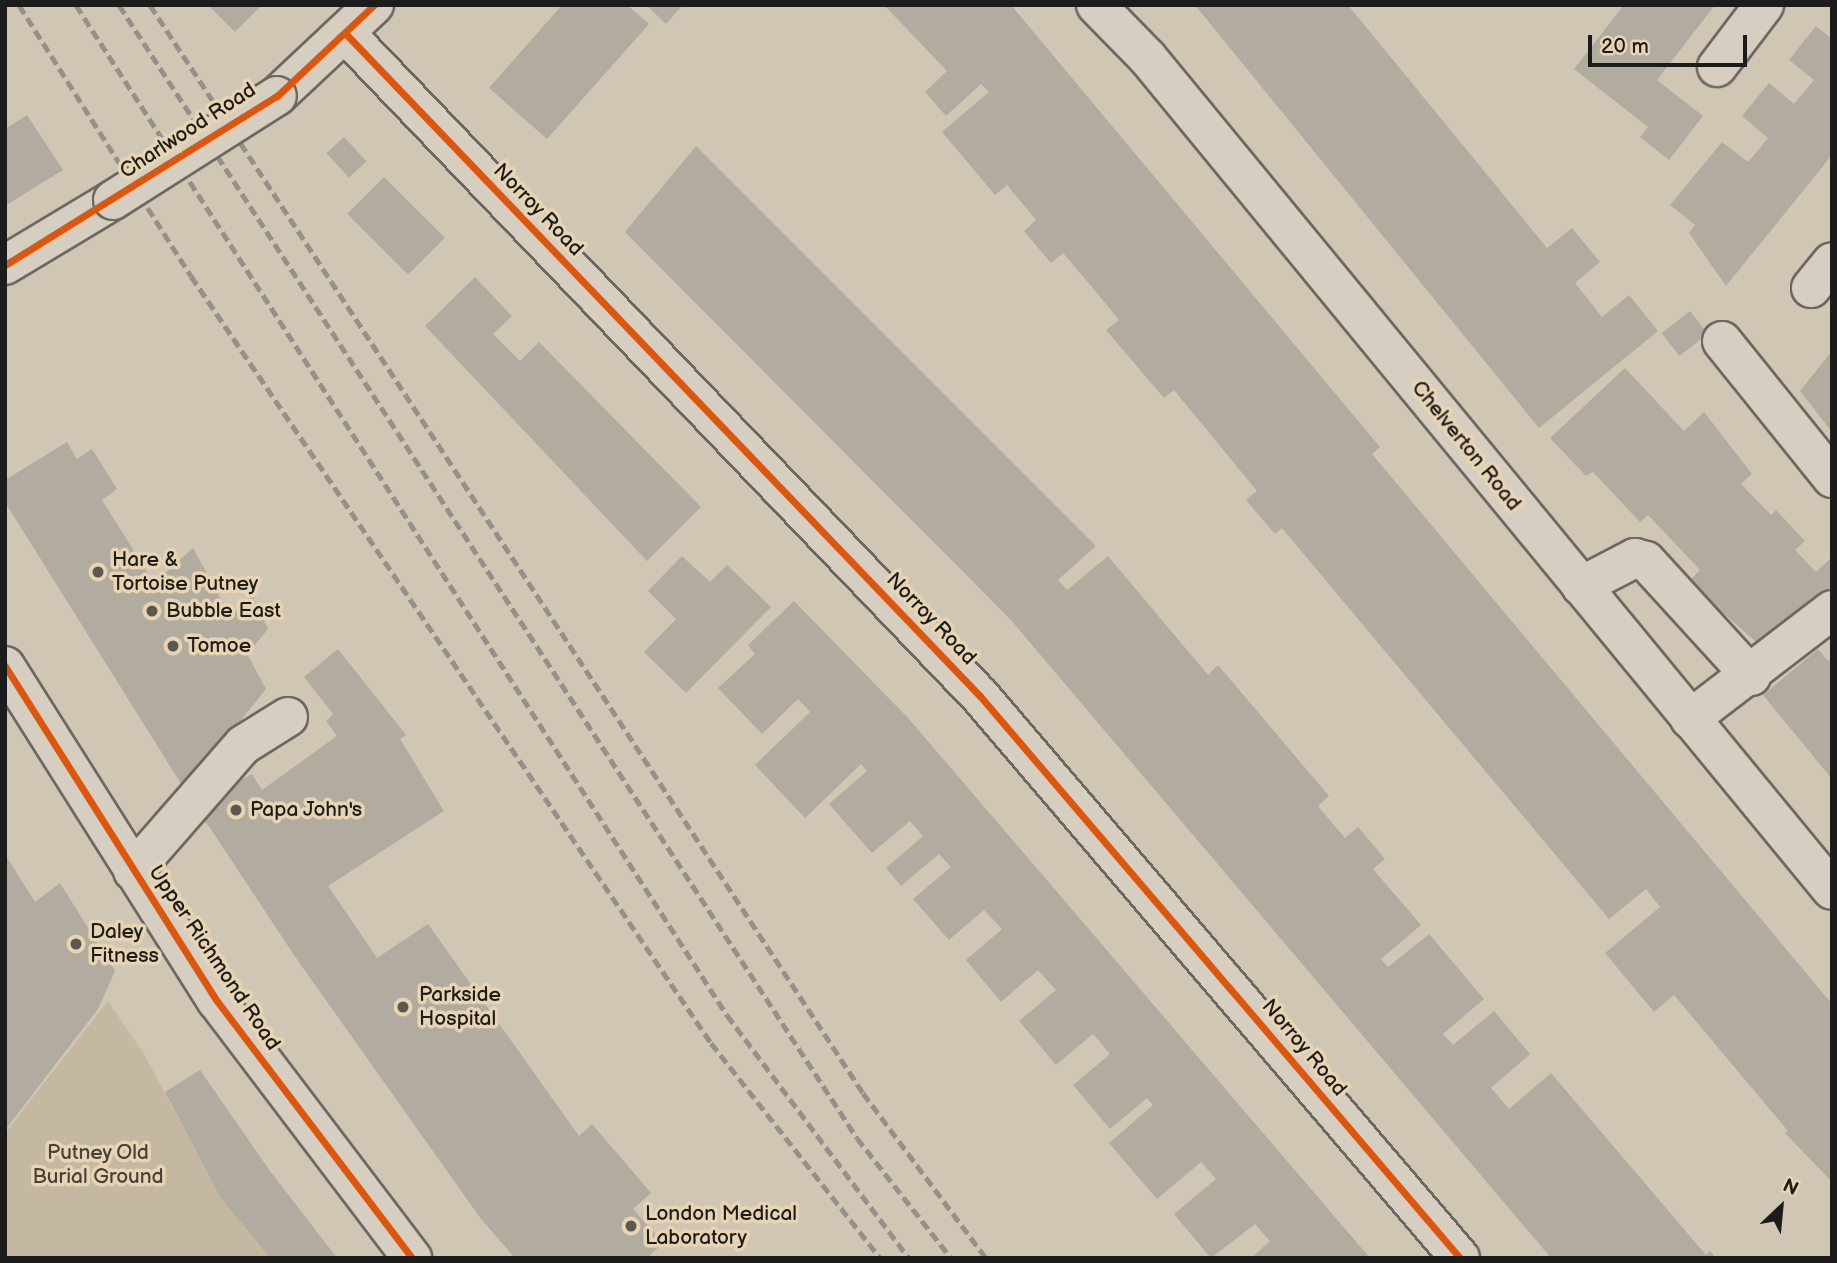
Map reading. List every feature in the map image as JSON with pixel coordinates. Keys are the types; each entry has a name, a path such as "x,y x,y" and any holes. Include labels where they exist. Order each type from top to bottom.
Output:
{"main road":[{"name":"Charlwood Road","path":"5,265 277,96 374,5"},
{"name":"Chelverton Road","path":"1096,5 1147,57 1832,890"},
{"path":"1717,67 1764,5"},
{"name":"Norroy Road","path":"345,33 980,696 1460,1258"},
{"path":"1722,341 1832,478"},
{"path":"1581,586 1635,558 1646,561 1751,676"},
{"path":"1690,719 1751,676 1832,610"},
{"name":"Upper Richmond Road","path":"5,666 132,871 217,1001 412,1258"},
{"path":"132,871 243,745 288,717"}],"green space":[{"name":"Putney Old Burial Ground","path":"108,1001 144,1054 220,1197 270,1258 5,1258 5,1133"}],"building":[{"path":"208,5 262,5 235,32"},
{"path":"562,5 627,5 649,24 547,139 489,88"},
{"path":"646,5 683,5 666,24"},
{"path":"884,5 1011,5 1380,447 1372,454 1832,1004 1832,1182 1785,1133 1788,1131 1674,995 1654,1012 1605,953 1660,907 1646,889 1609,919 1282,528 1275,534 1246,500 1257,491 1174,390 1164,398 1106,330 1119,320 1092,287 1063,253 1051,263 1024,231 1036,220 1007,185 995,195 942,132 989,92 981,84 946,116 925,92 947,71"},
{"path":"1195,5 1348,5 1547,248 1572,228 1600,262 1575,283 1602,317 1629,295 1658,331 1539,428"},
{"path":"1624,5 1715,5 1657,80 1703,116 1669,160 1640,137 1648,127 1574,69"},
{"path":"1816,26 1832,39 1832,155 1726,286 1689,233 1695,225 1670,205 1722,142 1748,162 1760,148 1768,138 1742,116 1769,83 1794,104 1814,80 1789,60"},
{"path":"27,115 63,170 5,206 5,129"},
{"path":"344,137 367,161 349,178 326,153"},
{"path":"696,146 1096,546 1058,580 1067,590 1108,556 1208,675 1218,665 1329,796 1318,806 1345,838 1358,827 1385,859 1373,869 1421,925 1381,959 1388,967 1429,934 1484,999 1443,1034 1453,1045 1494,1011 1530,1054 1491,1088 1509,1109 1551,1073 1706,1255 1710,1251 1716,1258 1551,1258 1011,620 625,232"},
{"path":"384,177 445,238 408,275 347,214"},
{"path":"475,277 512,316 493,334 520,361 539,342 701,507 647,561 425,326"},
{"path":"1690,311 1708,334 1679,356 1662,333"},
{"path":"1832,351 1832,432 1800,391"},
{"path":"1625,368 1684,431 1704,412 1752,474 1741,484 1771,515 1776,510 1805,541 1795,550 1816,572 1832,557 1832,586 1763,648 1688,582 1700,570 1648,515 1640,522 1593,472 1586,476 1550,438"},
{"path":"67,442 77,459 92,449 117,489 102,500 154,583 193,548 230,616 252,595 268,629 247,654 266,689 185,790 5,502 5,480"},
{"path":"682,556 710,582 727,565 771,607 686,693 644,652 676,619 648,591"},
{"path":"794,601 909,719 1370,1258 1251,1258 1270,1241 1255,1224 1211,1258 1174,1214 1216,1179 1201,1162 1157,1199 1109,1143 1153,1105 1147,1098 1110,1129 1073,1085 1110,1054 1101,1043 1093,1034 1056,1065 1019,1021 1056,990 1038,970 1001,1002 966,960 1002,929 984,910 949,940 913,899 951,867 939,854 901,886 886,868 923,836 910,821 872,853 829,804 867,771 861,764 805,818 755,765 810,712 798,699 762,734 718,688 755,654 748,645"},
{"path":"338,649 406,735 400,739 444,811 328,886 377,958 428,924 579,1136 592,1124 651,1193 633,1209 663,1243 647,1258 515,1258 481,1219 296,958 196,807 252,774 262,790 337,736 326,721 333,714 304,677"},
{"path":"1818,649 1828,661 1832,658 1832,779 1763,695"},
{"path":"5,854 35,902 60,883 115,971 98,1009 5,1130"},
{"path":"200,1070 270,1171 337,1258 270,1258 220,1197 165,1092"}],"railway":[{"path":"19,5 191,276 711,1043 880,1258"},
{"path":"76,5 727,1015 909,1258"},
{"path":"119,5 857,1138 951,1258"},
{"path":"150,5 863,1093 986,1258"}],"cycle path":[{"path":"5,265 277,96 374,5"},
{"path":"345,33 980,696 1460,1258"},
{"path":"5,666 217,1001 412,1258"}],"place":[{"name":"Hare & Tortoise Putney","path":"98,572"},
{"name":"Bubble East","path":"152,611"},
{"name":"Tomoe","path":"173,646"},
{"name":"Papa John's","path":"236,810"},
{"name":"Daley Fitness","path":"76,944"},
{"name":"Parkside Hospital","path":"403,1007"},
{"name":"London Medical Laboratory","path":"631,1226"}]}
